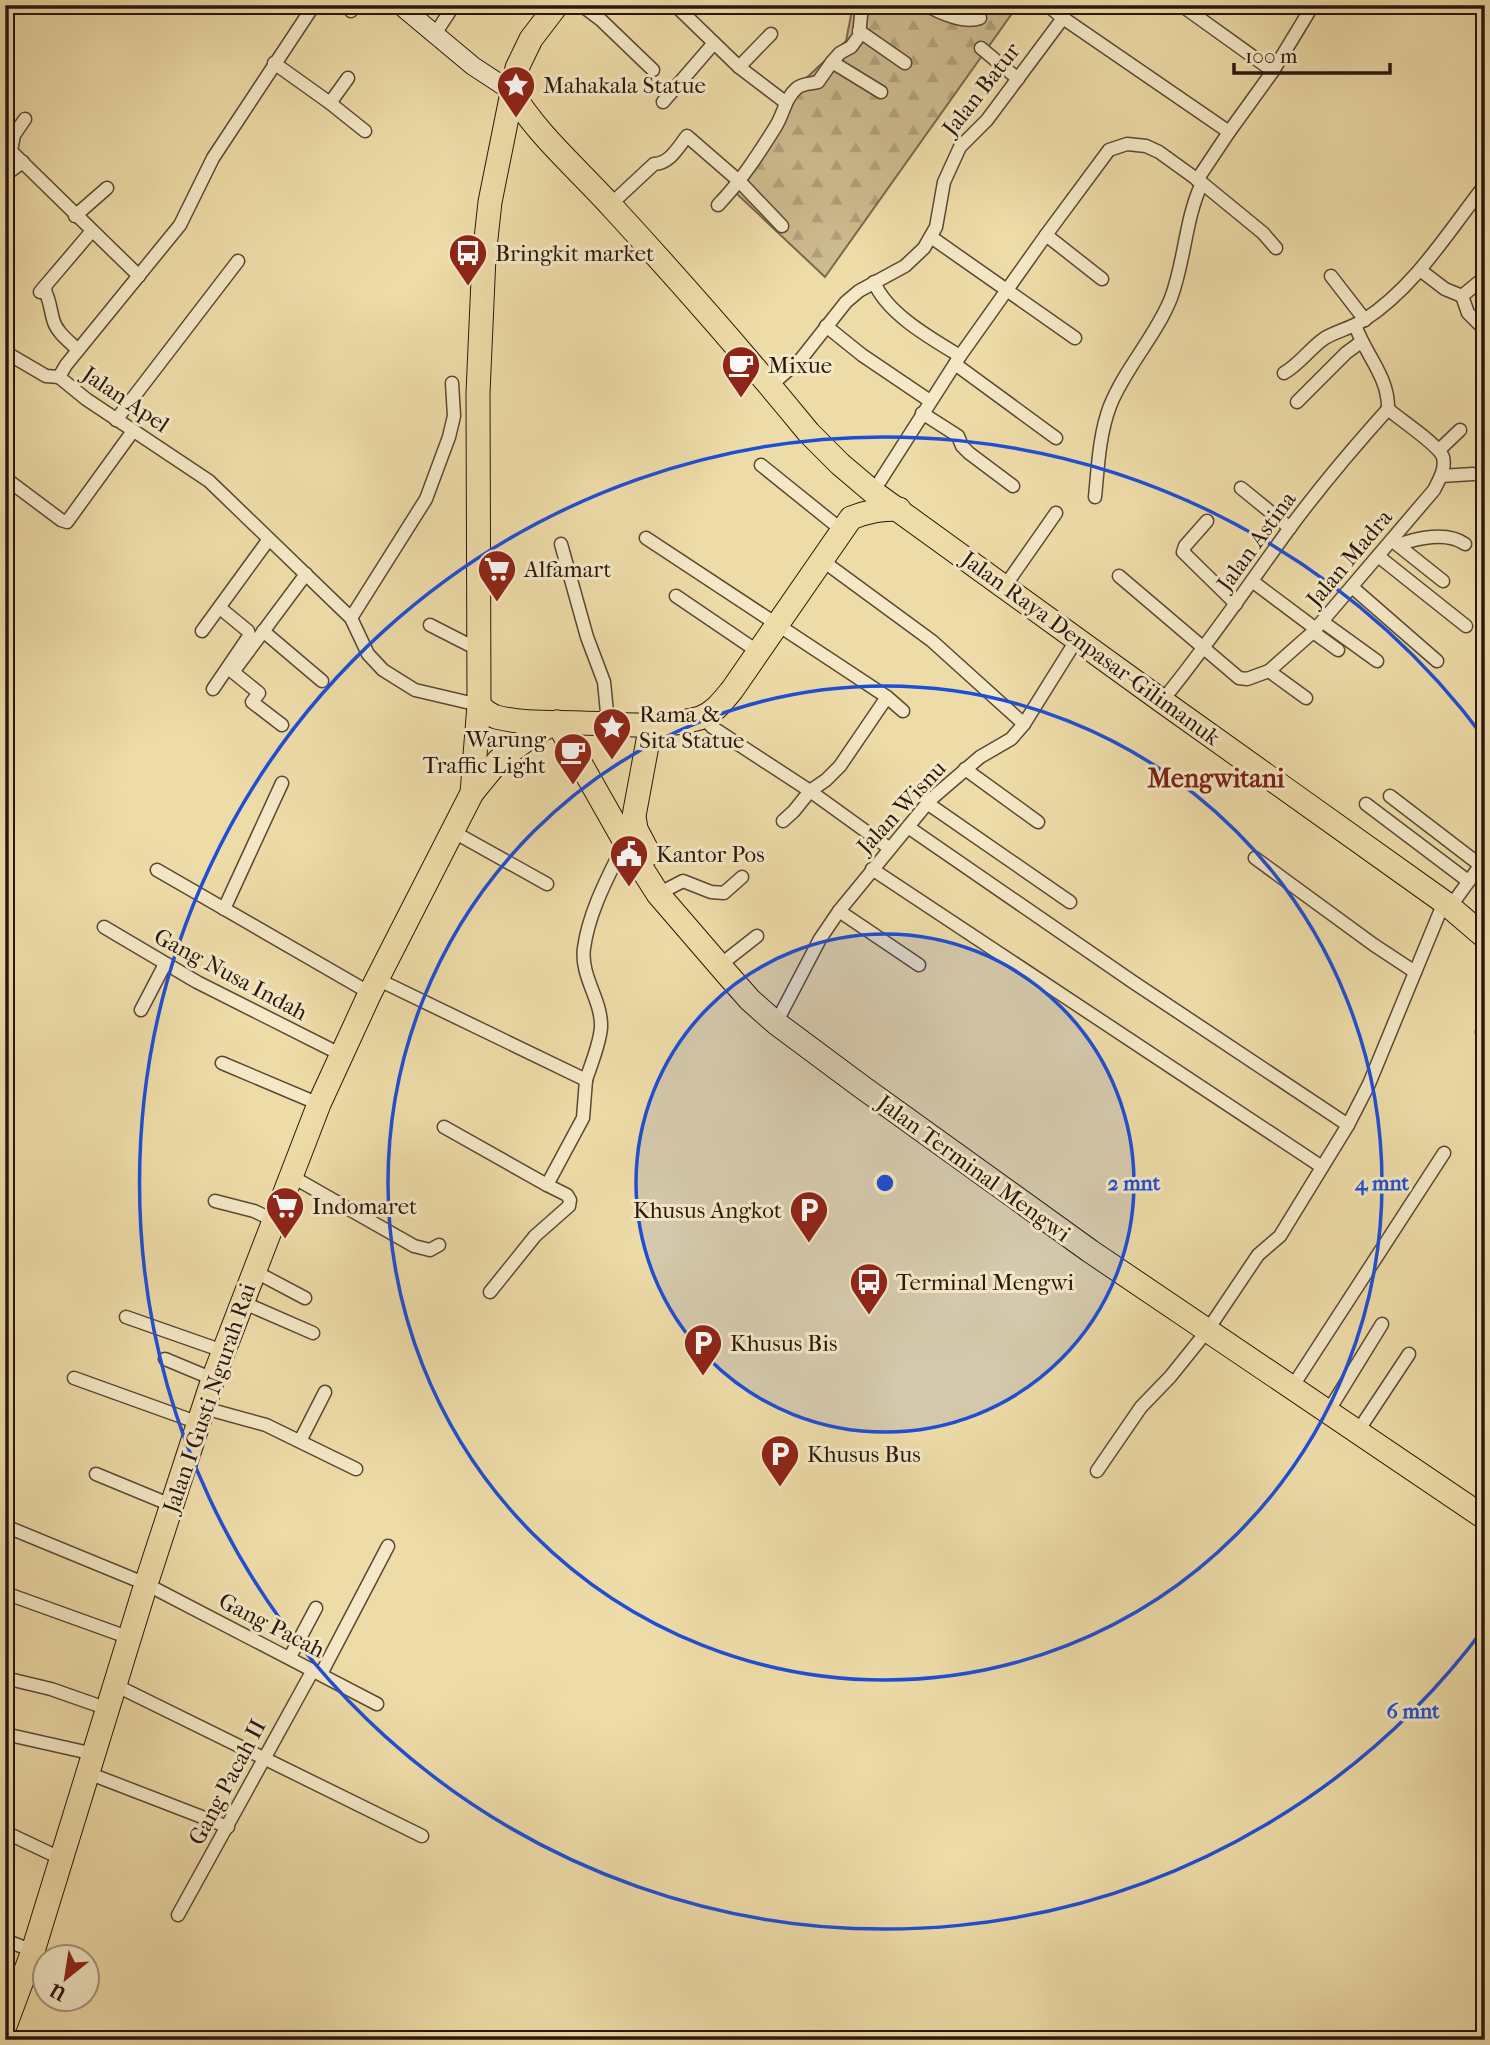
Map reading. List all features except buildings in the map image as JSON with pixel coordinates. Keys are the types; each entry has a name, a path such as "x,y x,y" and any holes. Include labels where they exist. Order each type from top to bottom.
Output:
{"highway":[{"path":"472,793 479,705 478,404 481,302 490,202 511,91 524,52 557,5"},
{"name":"Jalan Raya Denpasar-Gilimanuk","path":"511,91 546,138 610,205 771,386 809,433 844,468 873,492 1162,701 1447,904 1485,937"},
{"path":"502,138 512,131 524,129 536,131 546,138"},
{"path":"844,468 850,493 847,525"},
{"path":"479,705 489,714 507,719 557,722 681,723 703,717 721,705 779,625 817,562 847,525 883,509 899,509"},
{"path":"472,793 499,760 530,737 557,722"},
{"name":"Jalan Terminal Mengwi","path":"557,722 625,842 780,1017"},
{"name":"Jalan Terminal Mengwi","path":"651,724 634,816 636,829 665,890 719,967 750,1000 780,1017 979,1171 1210,1326 1485,1518"},
{"name":"Jalan I Gusti Ngurah Rai","path":"35,1944 146,1584 223,1350 341,1054 472,793"},
{"name":"Jalan Terminal Mengwi","path":"1210,1326 1298,1378 1485,1503"},
{"name":"Jalan I Gusti Ngurah Rai","path":"5,2026 14,1976 32,1952"}],"street":[{"name":"Jalan Apel","path":"314,5 213,158 180,225 59,377 116,420 209,481 351,618 368,654 388,673 415,690 479,705"},
{"path":"400,5 488,78 511,91"},
{"path":"435,34 454,5"},
{"path":"581,5 601,20 653,70"},
{"path":"675,5 739,66 785,102"},
{"path":"718,205 740,182 778,122 785,102 800,85 818,82 832,62 855,43 862,5"},
{"path":"927,5 946,14 974,21 980,18"},
{"path":"1047,5 1229,132"},
{"path":"1181,5 1273,71"},
{"path":"1095,497 1104,428 1111,404 1170,301 1178,279 1200,181 1313,5"},
{"name":"Jalan Batur","path":"771,386 801,359 846,302 914,259 931,237 939,214 940,193 954,158 965,140 987,120 1063,18"},
{"path":"859,31 905,63"},
{"path":"739,66 771,34"},
{"path":"663,102 714,43"},
{"path":"981,48 1018,79"},
{"path":"832,62 881,92"},
{"path":"274,63 365,131"},
{"path":"330,103 348,78"},
{"path":"25,119 14,135 10,149 91,232 139,276"},
{"path":"610,205 654,164 668,161 687,136 740,182 782,226"},
{"path":"873,492 922,413 1007,289 1101,159 1116,146 1146,146 1158,152 1200,181 1263,233 1276,248"},
{"path":"5,175 26,165"},
{"path":"1284,373 1304,359 1322,340 1360,323 1392,299 1420,270 1485,185"},
{"path":"75,216 107,188"},
{"path":"78,350 56,328 51,302 43,288 91,232"},
{"path":"1046,235 1102,279"},
{"path":"931,237 1075,338"},
{"path":"116,420 238,261"},
{"path":"1420,270 1445,289 1462,296 1468,313 1485,330"},
{"path":"1331,276 1360,323 1361,342 1383,381 1388,396 1388,409 1439,450 1443,465 1441,476 1473,474"},
{"path":"1462,296 1485,278"},
{"path":"874,282 879,295 891,307 1056,438"},
{"path":"826,326 862,355 930,401"},
{"path":"1297,402 1346,353 1361,342"},
{"path":"5,352 46,376 59,377"},
{"path":"351,618 426,499 454,416 452,383"},
{"name":"Jalan Astina","path":"1162,701 1204,649 1290,528 1342,461 1388,409"},
{"path":"922,413 958,436 962,446 1013,486"},
{"path":"1439,450 1460,430"},
{"path":"5,478 67,522 133,431"},
{"path":"761,465 847,525"},
{"name":"Jalan Madra","path":"1269,671 1317,628 1378,556 1394,543 1434,490 1441,476"},
{"path":"1241,488 1290,528"},
{"path":"1005,586 1056,513"},
{"path":"1207,521 1183,552 1236,604"},
{"path":"1394,543 1430,537 1453,538 1465,544"},
{"path":"646,538 887,697 903,711"},
{"path":"202,631 269,539"},
{"path":"1394,543 1443,581"},
{"path":"561,544 587,637 604,682 608,723"},
{"path":"1378,556 1466,626"},
{"path":"817,562 932,640 1024,724"},
{"path":"282,725 252,702 259,693 233,672 306,574"},
{"path":"1119,576 1239,678 1247,679 1269,671 1306,698"},
{"path":"1252,582 1317,628 1377,661"},
{"path":"1352,587 1437,661"},
{"path":"676,596 760,653"},
{"path":"214,688 249,636 248,631 220,608"},
{"path":"430,625 479,650"},
{"path":"1317,628 1338,650"},
{"path":"262,631 322,681"},
{"name":"Jalan Wisnu","path":"780,1017 820,939 872,869 927,803 965,769 1011,739 1024,724 1077,639"},
{"path":"783,821 810,791 840,766 887,697"},
{"path":"703,717 722,734 810,791 889,848"},
{"path":"965,769 1038,822"},
{"path":"224,909 282,783"},
{"path":"1097,1471 1141,1407 1170,1377 1210,1326 1258,1255 1280,1236 1370,1084 1415,972 1447,904 1482,862 1390,796"},
{"path":"927,803 1070,902"},
{"path":"1366,804 1468,881"},
{"path":"908,827 1133,982 1348,1125"},
{"path":"452,831 547,884"},
{"path":"547,1185 583,1118 586,1080 601,1028 584,965 584,949 598,903 625,842"},
{"path":"1255,858 1415,972"},
{"path":"872,869 1322,1167"},
{"path":"157,870 224,909 373,986 586,1080"},
{"path":"665,890 684,881 717,894 724,893 742,877"},
{"path":"839,911 919,965"},
{"name":"Gang Nusa Indah","path":"104,927 165,964 261,1016 341,1054"},
{"path":"729,958 758,936"},
{"path":"141,1010 165,964"},
{"path":"222,1063 319,1104"},
{"path":"444,1128 567,1195 570,1200 569,1206 535,1236 490,1292"},
{"path":"1298,1378 1444,1153"},
{"path":"291,1176 414,1246 430,1250 439,1244"},
{"path":"215,1200 254,1211 273,1220"},
{"path":"254,1272 305,1298"},
{"path":"242,1302 313,1333"},
{"path":"126,1317 223,1350"},
{"path":"1334,1402 1382,1324"},
{"path":"1364,1422 1409,1354"},
{"path":"165,1359 213,1379"},
{"path":"74,1378 202,1415 266,1425 356,1469"},
{"path":"300,1441 325,1392"},
{"path":"96,1474 171,1505"},
{"name":"Gang Pacah","path":"5,1526 146,1584 377,1704"},
{"name":"Gang Pacah II","path":"178,1915 287,1714 317,1672 388,1546"},
{"path":"5,1594 130,1638"},
{"path":"290,1657 316,1608"},
{"path":"5,1678 51,1689 108,1709"},
{"path":"115,1685 422,1836"},
{"path":"5,1734 91,1764 228,1827"},
{"path":"5,1832 62,1859"},
{"path":"5,1940 32,1951"}],"green space":[{"path":"853,5 939,5 956,16 958,5 1018,5 825,277 737,194 800,84 846,41"}],"place":[{"name":"Mahakala Statue","path":"516,119"},
{"name":"Bringkit market","path":"468,287"},
{"name":"Mixue","path":"741,399"},
{"name":"Alfamart","path":"497,603"},
{"name":"Rama & Sita Statue","path":"612,761"},
{"name":"Warung Traffic Light","path":"573,786"},
{"name":"Kantor Pos","path":"629,888"},
{"name":"Indomaret","path":"285,1240"},
{"name":"Khusus Angkot","path":"809,1244"},
{"name":"Terminal Mengwi","path":"869,1316"},
{"name":"Khusus Bis","path":"703,1377"},
{"name":"Khusus Bus","path":"780,1488"}],"district":[{"name":"Mengwitani","path":"1216,778"}]}
